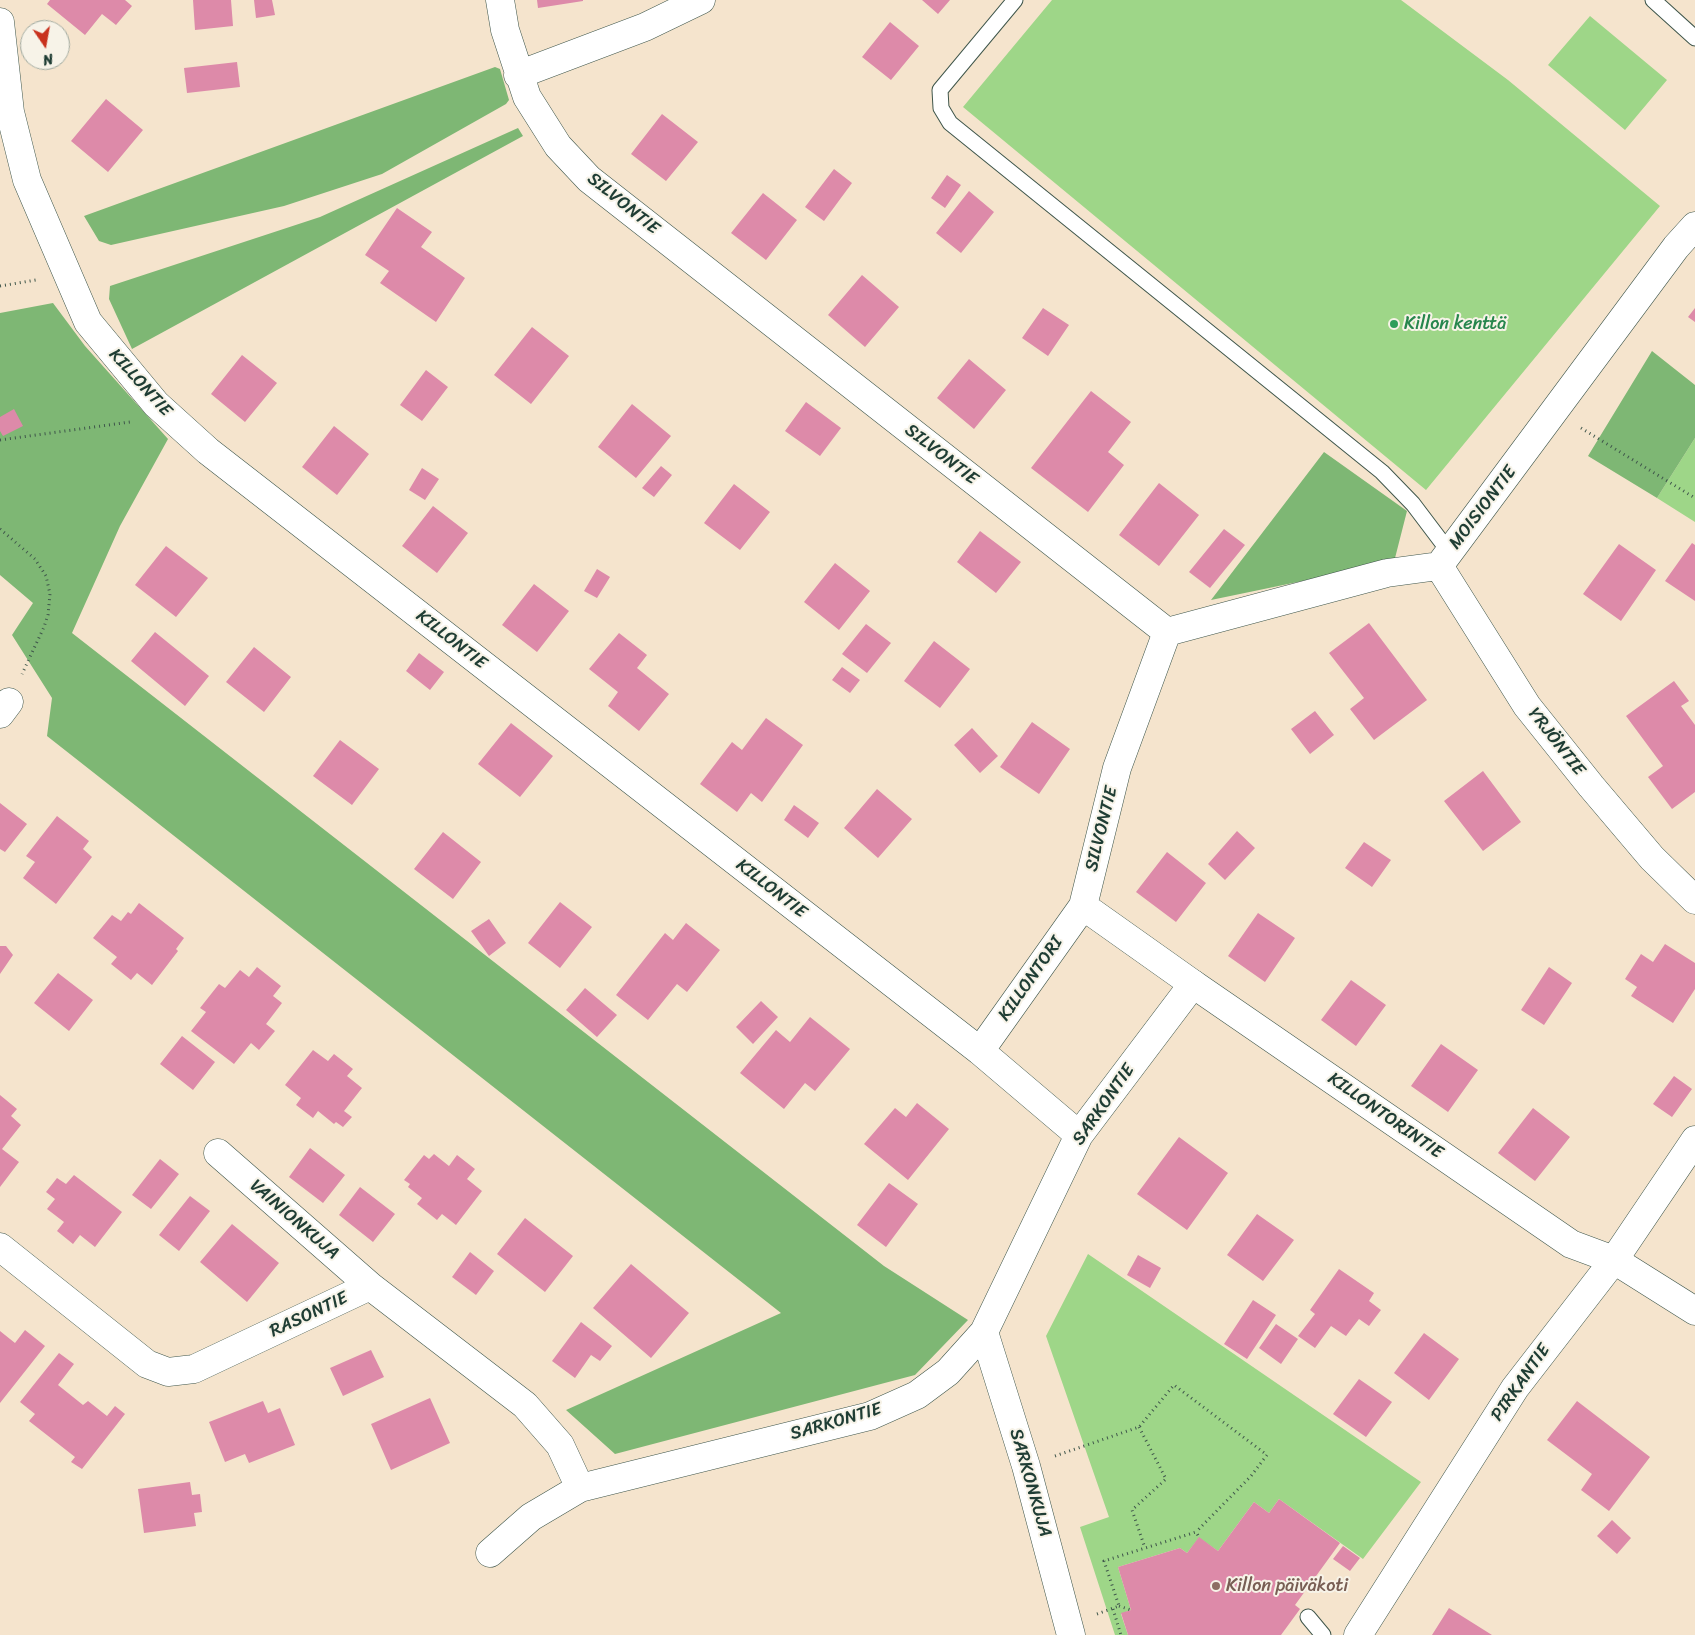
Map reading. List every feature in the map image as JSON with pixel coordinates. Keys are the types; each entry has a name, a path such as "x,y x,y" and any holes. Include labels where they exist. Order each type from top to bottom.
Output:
{"street":[{"name":"SILVONTIE","path":"500,0 505,30 518,75 527,97 558,146 589,179 1167,632 1117,768 1083,906"},
{"path":"518,75 645,27 701,0"},
{"name":"KILLONTIE","path":"0,22 10,112 27,180 88,322 162,410 215,456 980,1051 1080,1135"},
{"name":"MOISIONTIE","path":"1167,632 1444,559 1676,248 1695,226"},
{"name":"YRJÖNTIE","path":"1444,559 1527,706 1590,786 1652,858 1695,900"},
{"name":"KILLONTORI","path":"980,1051 1083,906"},
{"name":"KILLONTORINTIE","path":"1083,906 1571,1244 1614,1260 1695,1311"},
{"name":"SARKONTIE","path":"490,1553 531,1517 580,1488 870,1416 917,1395 948,1372 984,1332 1080,1135 1193,984"},
{"name":"PIRKANTIE","path":"1358,1635 1515,1388 1614,1260 1695,1140"},
{"name":"VAINIONKUJA","path":"218,1153 370,1286"},
{"name":"RASONTIE","path":"0,1247 147,1364 168,1372 194,1369 370,1286 525,1405 560,1446 580,1488"},
{"name":"SARKONKUJA","path":"984,1332 1026,1466 1071,1635"}],"lane":[{"path":"1015,0 940,90 941,108 950,123 1382,472 1413,504 1444,559"},
{"path":"1653,0 1695,38"},
{"path":"1308,1617 1323,1635"}],"path":[{"path":"0,440 127,423 162,410"},
{"path":"1555,412 1695,498"},
{"path":"0,529 35,559 46,576 50,594 48,615 44,628 5,708"},
{"path":"1084,1446 1139,1427 1174,1385 1267,1454 1251,1476 1196,1532 1104,1560 1119,1606"},
{"path":"1139,1427 1166,1480 1132,1510 1145,1548"},
{"path":"1196,1532 1200,1537"},
{"path":"1121,1635 1112,1609 1119,1606 1132,1610"}],"green space":[{"name":"Killon kenttä","path":"1052,0 1401,0 1508,80 1660,206 1426,490 963,107"},
{"path":"1590,16 1667,80 1625,130 1548,65"},
{"path":"495,67 500,69 509,100 506,104 382,174 284,206 111,245 99,241 84,216"},
{"path":"518,128 523,136 132,349 109,299 110,286 320,217"},
{"path":"53,303 85,346 168,439 120,526 72,633 884,1266 968,1320 915,1375 615,1454 566,1410 781,1313 47,736 52,698 12,635 33,603 0,575 0,313"},
{"path":"1652,351 1695,385 1695,438 1657,498 1588,456"},
{"path":"1695,438 1695,522 1657,498"},
{"path":"1324,452 1407,511 1394,562 1211,600"},
{"path":"1088,1254 1421,1482 1363,1559 1279,1499 1269,1513 1254,1502 1218,1551 1199,1538 1187,1553 1180,1548 1118,1567 1131,1610 1121,1614 1128,1635 1115,1635 1080,1527 1109,1517 1046,1336"}],"building":[{"path":"50,0 125,0 132,6 116,25 102,14 85,35 70,23 70,20 67,20 47,4"},
{"path":"193,0 231,0 233,26 195,30"},
{"path":"254,0 272,0 275,15 256,18"},
{"path":"537,0 583,0 583,1 538,8"},
{"path":"922,0 950,0 938,14"},
{"path":"890,22 919,46 891,80 862,57"},
{"path":"237,62 240,87 187,93 184,68"},
{"path":"106,99 143,130 108,172 71,141"},
{"path":"662,114 698,142 666,181 631,154"},
{"path":"834,169 852,183 824,221 805,207"},
{"path":"947,175 961,185 945,208 931,198"},
{"path":"969,191 994,212 961,253 936,233"},
{"path":"763,193 797,220 766,260 731,233"},
{"path":"397,208 432,232 421,247 465,278 436,322 380,283 389,271 365,255"},
{"path":"862,275 899,307 865,347 828,315"},
{"path":"1043,308 1069,325 1048,356 1022,338"},
{"path":"1695,308 1695,322 1688,317"},
{"path":"532,327 569,356 531,404 494,375"},
{"path":"242,355 277,383 245,422 211,394"},
{"path":"969,359 1006,390 974,429 937,398"},
{"path":"426,370 448,387 422,421 400,405"},
{"path":"1091,391 1131,422 1108,452 1124,465 1088,512 1031,468"},
{"path":"806,402 841,428 820,456 785,431"},
{"path":"632,404 671,436 636,478 598,447"},
{"path":"14,409 23,426 3,436 0,431 0,417"},
{"path":"334,426 369,454 337,495 302,467"},
{"path":"661,466 672,475 654,497 642,488"},
{"path":"422,468 439,479 425,500 409,490"},
{"path":"1159,483 1199,515 1159,566 1119,535"},
{"path":"734,484 770,512 740,550 704,523"},
{"path":"433,506 468,533 437,573 402,546"},
{"path":"1224,529 1245,545 1210,588 1189,572"},
{"path":"980,531 1021,562 996,593 957,562"},
{"path":"1692,543 1695,545 1695,601 1665,581"},
{"path":"1619,544 1656,570 1621,621 1583,594"},
{"path":"166,546 208,578 176,617 135,585"},
{"path":"835,563 870,591 839,630 804,602"},
{"path":"597,569 610,577 597,598 584,591"},
{"path":"534,584 569,611 537,652 502,625"},
{"path":"1369,623 1427,700 1374,740 1350,709 1364,698 1329,653"},
{"path":"866,624 891,643 867,673 842,654"},
{"path":"155,632 209,676 185,706 131,661"},
{"path":"619,633 647,655 637,668 669,694 639,731 608,706 618,692 589,669"},
{"path":"934,641 970,669 940,708 904,681"},
{"path":"254,647 291,677 264,712 226,682"},
{"path":"419,653 444,672 430,690 406,671"},
{"path":"842,667 860,680 850,693 832,680"},
{"path":"1674,681 1689,701 1681,706 1695,725 1695,792 1672,809 1648,777 1663,766 1626,716"},
{"path":"1315,711 1334,735 1310,754 1291,729"},
{"path":"766,718 803,745 762,802 751,793 737,812 700,784 732,742 742,750"},
{"path":"1032,722 1070,749 1039,794 1000,767"},
{"path":"511,723 553,756 520,797 478,764"},
{"path":"972,728 998,756 980,773 954,745"},
{"path":"340,740 379,769 352,805 313,776"},
{"path":"1483,771 1521,822 1483,851 1444,801"},
{"path":"877,789 912,819 878,858 844,828"},
{"path":"0,803 27,824 5,852 0,849"},
{"path":"794,805 819,823 808,838 784,820"},
{"path":"57,816 89,841 83,849 92,857 56,904 23,878 35,862 26,856"},
{"path":"1237,831 1255,848 1225,880 1208,864"},
{"path":"443,832 481,862 453,899 414,869"},
{"path":"1364,842 1391,860 1372,887 1345,868"},
{"path":"1167,852 1206,883 1176,922 1136,892"},
{"path":"560,902 592,927 560,968 528,943"},
{"path":"139,903 184,938 176,949 178,951 152,985 137,973 131,980 111,964 117,957 93,938 112,915 121,921 128,912 131,914"},
{"path":"1258,913 1295,938 1265,982 1228,956"},
{"path":"489,919 506,943 489,956 471,931"},
{"path":"686,923 720,950 687,992 677,984 648,1020 616,995 665,933 673,940"},
{"path":"1665,944 1695,963 1695,989 1673,1023 1631,996 1637,987 1625,979 1641,954 1653,962"},
{"path":"0,946 6,946 13,955 0,974"},
{"path":"257,967 281,986 273,996 282,1003 266,1024 275,1031 259,1050 251,1043 234,1064 191,1031 206,1012 200,1008 219,984 225,988 240,970 249,977"},
{"path":"1549,967 1572,983 1544,1025 1521,1010"},
{"path":"58,973 93,1000 69,1031 34,1003"},
{"path":"1351,980 1386,1005 1356,1046 1321,1020"},
{"path":"585,988 617,1015 597,1037 566,1010"},
{"path":"761,1001 778,1017 753,1044 736,1027"},
{"path":"810,1017 850,1049 815,1091 805,1083 784,1109 740,1073 776,1030 790,1042"},
{"path":"182,1036 215,1062 193,1090 160,1064"},
{"path":"1441,1044 1478,1070 1448,1112 1411,1086"},
{"path":"313,1050 328,1061 334,1054 353,1069 347,1076 362,1088 344,1111 352,1117 343,1127 336,1122 334,1124 318,1111 313,1118 296,1105 301,1098 285,1085"},
{"path":"1674,1076 1692,1089 1672,1117 1653,1104"},
{"path":"0,1095 17,1109 11,1116 21,1125 2,1149 19,1162 0,1187"},
{"path":"917,1103 949,1129 908,1180 864,1144 895,1108 906,1117"},
{"path":"1533,1108 1570,1137 1535,1181 1498,1153"},
{"path":"1179,1137 1228,1173 1187,1230 1137,1194"},
{"path":"310,1148 345,1175 323,1203 289,1177"},
{"path":"434,1154 449,1166 457,1155 475,1169 467,1179 482,1191 456,1225 442,1214 437,1220 417,1204 422,1198 408,1187 410,1184 404,1180 424,1155 429,1159"},
{"path":"160,1159 179,1174 151,1209 132,1195"},
{"path":"74,1175 122,1212 95,1247 80,1235 73,1244 57,1231 64,1222 47,1209 55,1199 46,1192 57,1178 66,1184"},
{"path":"889,1183 918,1204 886,1247 857,1225"},
{"path":"360,1187 395,1214 373,1242 339,1215"},
{"path":"190,1196 210,1211 179,1251 159,1235"},
{"path":"1257,1214 1294,1240 1263,1281 1227,1255"},
{"path":"525,1218 573,1256 545,1292 497,1254"},
{"path":"232,1224 279,1263 247,1302 200,1262"},
{"path":"470,1252 494,1271 476,1295 452,1277"},
{"path":"1138,1255 1161,1268 1150,1288 1127,1275"},
{"path":"631,1264 689,1313 651,1358 593,1308"},
{"path":"1339,1269 1374,1293 1369,1301 1381,1310 1369,1326 1359,1319 1346,1336 1331,1326 1315,1348 1298,1336 1315,1314 1310,1310"},
{"path":"1253,1300 1276,1315 1247,1359 1224,1344"},
{"path":"581,1322 612,1346 600,1361 591,1355 575,1378 552,1361"},
{"path":"1276,1324 1298,1339 1281,1364 1259,1348"},
{"path":"25,1330 45,1346 0,1403 0,1331 15,1343"},
{"path":"1424,1333 1459,1359 1429,1400 1394,1373"},
{"path":"371,1350 384,1377 343,1396 330,1368"},
{"path":"59,1353 74,1364 58,1385 83,1405 88,1401 107,1416 115,1406 125,1414 82,1469 71,1462 75,1457 29,1421 35,1414 20,1402"},
{"path":"1359,1379 1392,1402 1366,1437 1333,1414"},
{"path":"430,1398 450,1443 391,1470 371,1424"},
{"path":"263,1401 268,1413 280,1408 295,1445 249,1463 245,1454 225,1462 209,1422"},
{"path":"1577,1401 1650,1457 1609,1511 1581,1490 1592,1474 1547,1440"},
{"path":"190,1482 192,1495 200,1494 202,1512 194,1513 196,1526 144,1533 138,1489"},
{"name":"Killon päiväkoti","path":"1279,1499 1340,1543 1295,1605 1300,1609 1281,1635 1128,1635 1121,1613 1131,1610 1118,1567 1180,1548 1187,1553 1199,1537 1218,1551 1254,1502 1269,1513"},
{"path":"1612,1520 1631,1538 1617,1554 1597,1536"},
{"path":"1343,1546 1360,1558 1350,1571 1333,1559"},
{"path":"1449,1608 1492,1635 1432,1635"}],"place":[{"name":"Killon kenttä","path":"1394,324"},
{"name":"Killon päiväkoti","path":"1216,1586"}]}
